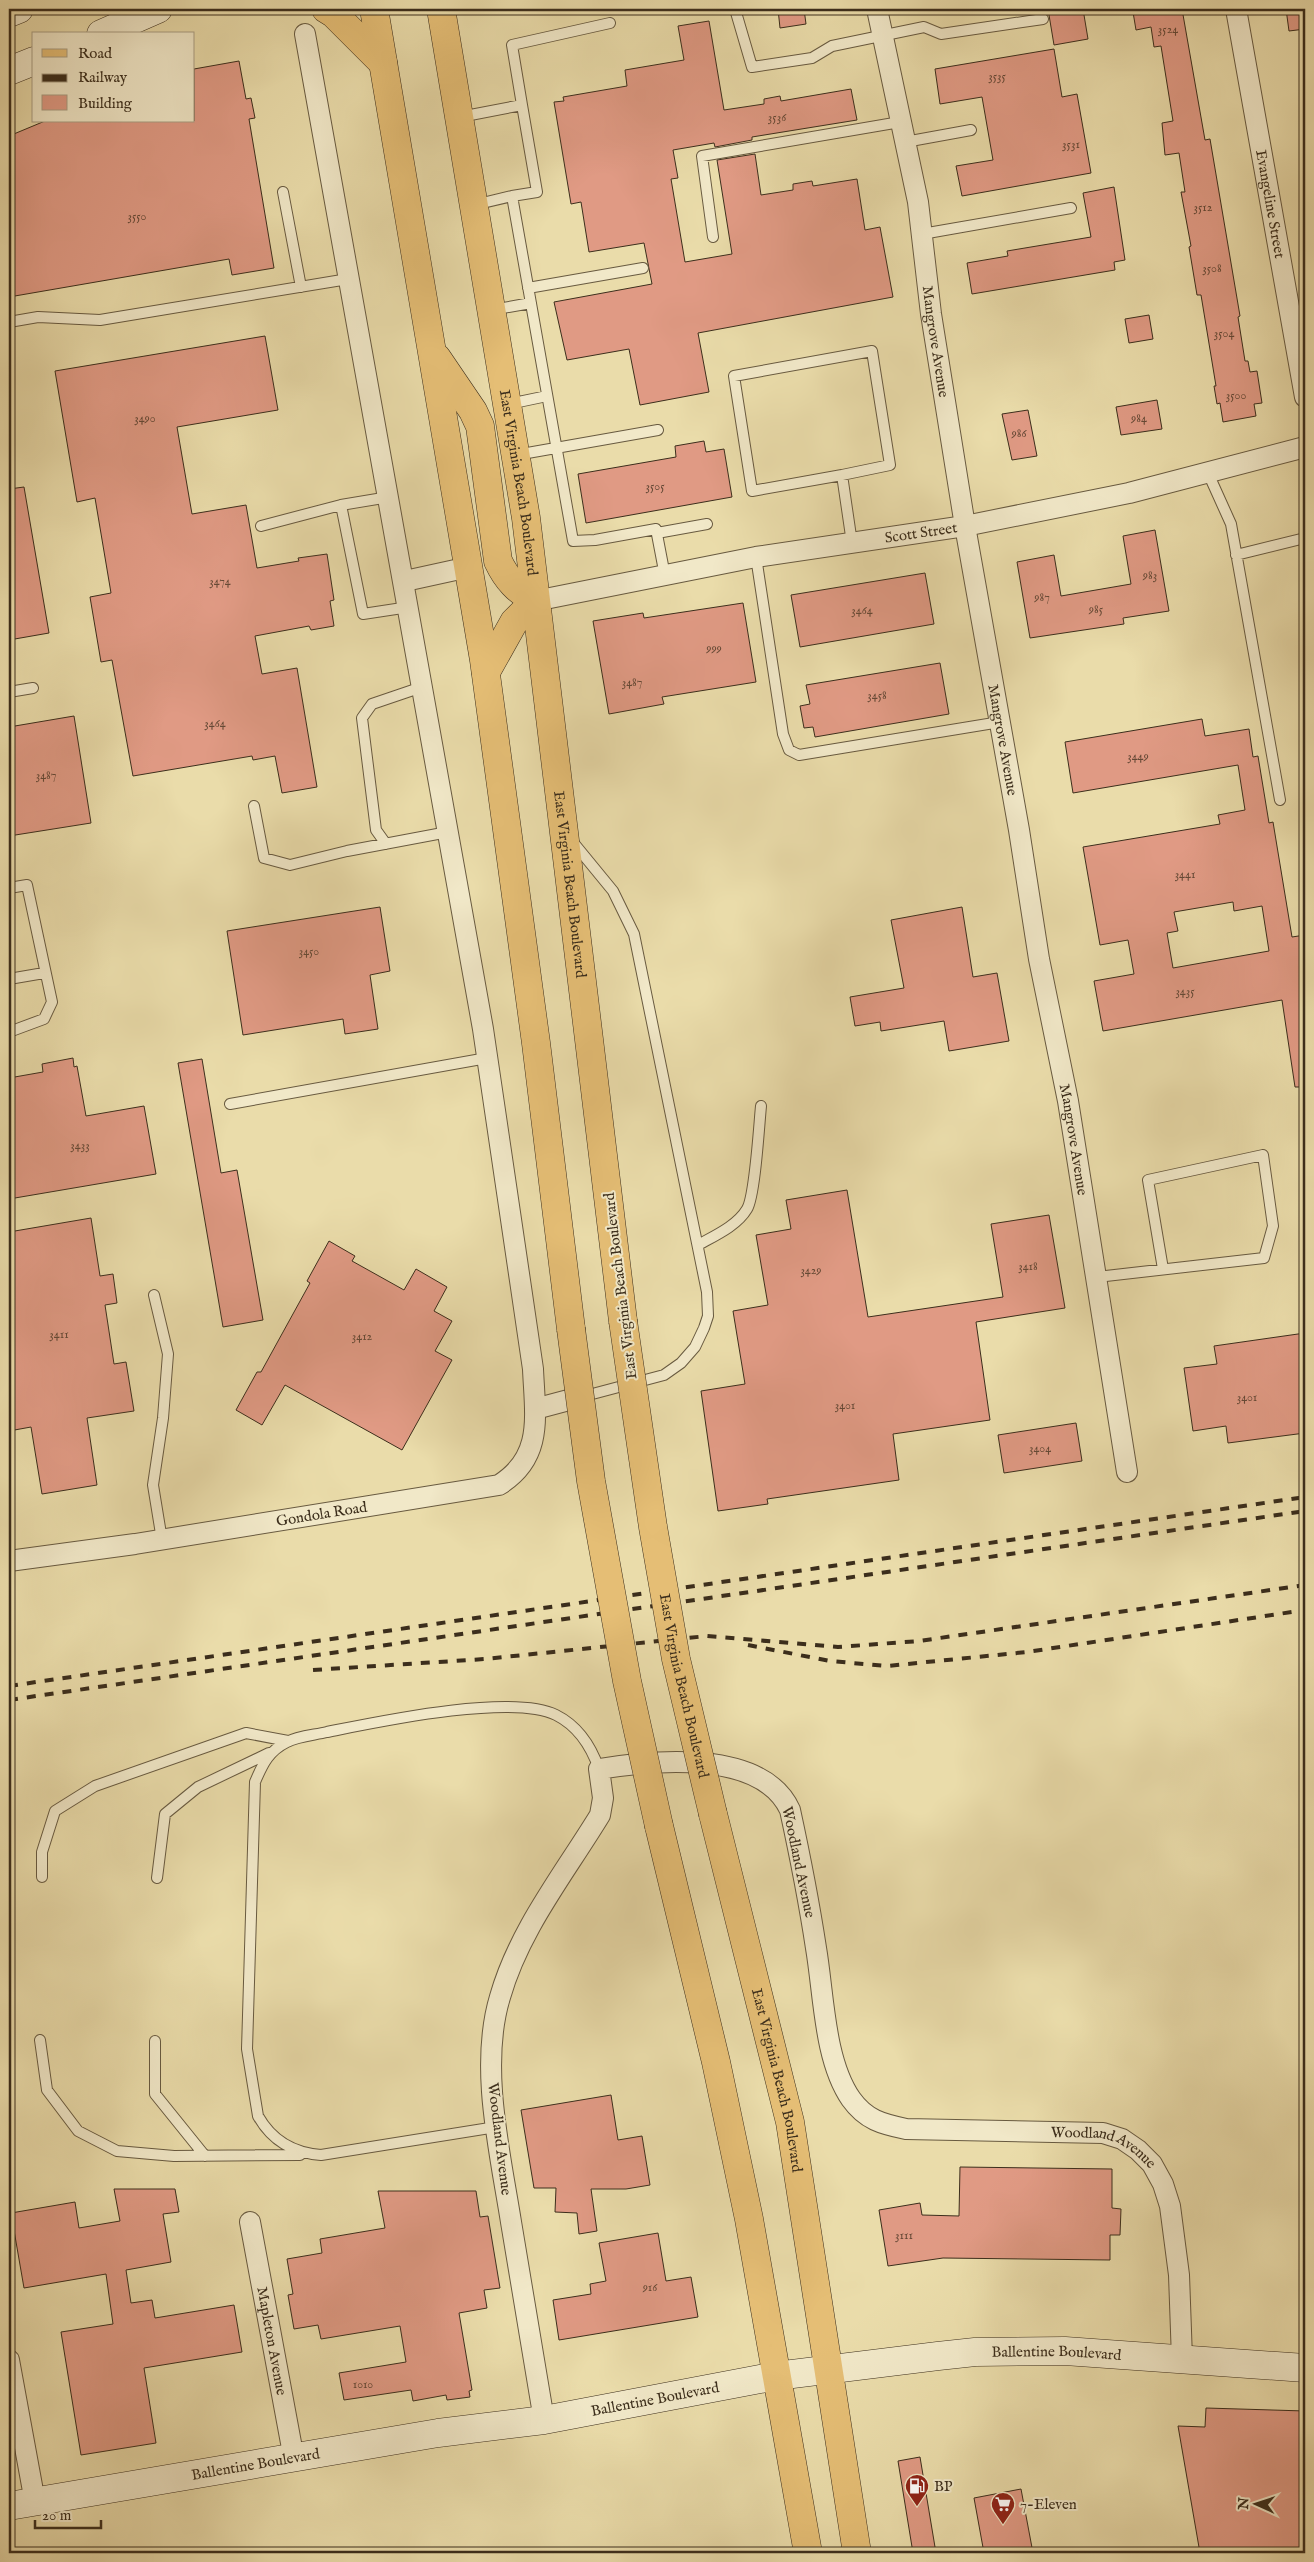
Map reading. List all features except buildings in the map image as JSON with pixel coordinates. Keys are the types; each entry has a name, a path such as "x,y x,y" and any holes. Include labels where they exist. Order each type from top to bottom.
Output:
{"main road":[{"path":"9,13 19,9"},
{"path":"106,32 158,9"},
{"path":"326,9 334,14 383,63"},
{"path":"374,9 486,672 533,1017 571,1329 595,1500 627,1681 659,1826 716,2062 750,2219 808,2553"},
{"name":"East Virginia Beach Boulevard","path":"441,9 516,455 623,1321 653,1527 676,1659 790,2122 857,2553"},
{"path":"9,72 32,62"},
{"path":"432,351 473,411 480,426 498,561 506,577 518,590 535,601 514,622 486,672"},
{"name":"Ballentine Boulevard","path":"9,2506 438,2433 544,2420 776,2376 975,2352 1065,2351 1305,2368"}],"street":[{"name":"Mangrove Avenue","path":"877,9 918,202 931,314 1039,959 1068,1101 1127,1472"},
{"name":"Evangeline Street","path":"1236,9 1305,397"},
{"path":"305,34 348,280 405,580 487,1058 532,1369 535,1409 580,1397"},
{"name":"Scott Street","path":"535,601 756,557 966,526 1129,493 1208,474 1305,447"},
{"path":"405,580 469,567"},
{"name":"Gondola Road","path":"9,1561 162,1540 500,1485 513,1476 526,1461 532,1442 535,1409"},
{"name":"Woodland Avenue","path":"544,2420 496,2126 493,2040 499,1998 513,1958 526,1933 600,1815 603,1798 599,1769 642,1762 700,1763 733,1770 763,1780 775,1788 786,1801 790,1810 807,1891 829,2044 838,2073 851,2099 869,2117 880,2124 912,2130 1103,2134 1122,2139 1138,2150 1152,2164 1163,2184 1170,2206 1179,2275 1182,2359"},
{"name":"Mapleton Avenue","path":"250,2222 294,2459"},
{"path":"9,2360 35,2502"}],"lane":[{"path":"735,9 752,67 812,58 832,46 924,27 941,34 1044,19"},
{"path":"474,205 537,192 512,44 610,23"},
{"path":"459,117 522,105"},
{"path":"712,237 702,156 900,122"},
{"path":"905,142 971,130"},
{"path":"283,192 301,287"},
{"path":"512,196 573,541 595,540 656,529 665,576"},
{"path":"922,234 1071,208"},
{"path":"528,288 643,268"},
{"path":"9,322 38,317 100,320 348,280"},
{"path":"491,310 531,303"},
{"path":"872,352 890,465 842,475 752,491 734,376 872,352"},
{"path":"507,404 547,396"},
{"path":"516,455 658,430"},
{"path":"1208,474 1231,524 1280,800"},
{"path":"842,475 852,543"},
{"path":"261,526 342,505 389,497"},
{"path":"342,505 364,614 409,607"},
{"path":"657,533 707,524"},
{"path":"1236,555 1305,538"},
{"path":"756,557 784,734 789,750 799,755 1000,722"},
{"path":"386,844 376,830 362,718 372,704 422,687"},
{"path":"9,692 32,688"},
{"path":"254,806 264,858 290,865 347,851 448,832"},
{"path":"563,831 613,891 634,934 698,1245 707,1292 708,1316 694,1347 680,1362 664,1374 580,1397"},
{"path":"9,888 27,885 44,972 52,1002 44,1019 9,1032"},
{"path":"9,979 44,972"},
{"path":"230,1104 487,1058"},
{"path":"698,1245 728,1228 747,1209 751,1194 762,1106"},
{"path":"1097,1277 1264,1258 1273,1226 1263,1155 1148,1180 1163,1269"},
{"path":"154,1295 168,1354 163,1418 153,1485 162,1540"},
{"path":"157,1878 165,1814 198,1787 270,1753 288,1741 353,1727 432,1714 504,1706 533,1708 554,1714 568,1722 586,1740 599,1769"},
{"path":"42,1876 42,1852 55,1811 95,1786 246,1733 288,1741"},
{"path":"270,1753 255,1782 247,2049 249,2074 258,2116 264,2126 276,2140 289,2148 321,2155 496,2126"},
{"path":"40,2040 47,2090 78,2131 117,2151 174,2156 313,2154"},
{"path":"154,2041 155,2094 205,2156"}],"railway":[{"path":"9,1686 1305,1497"},
{"path":"9,1700 1305,1511"},
{"path":"313,1670 485,1659 707,1636 838,1647 919,1641 1305,1585"},
{"path":"748,1645 830,1661 887,1666 1027,1652 1305,1610"}],"place":[{"name":"BP","path":"917,2507"},
{"name":"7-Eleven","path":"1003,2525"}]}
